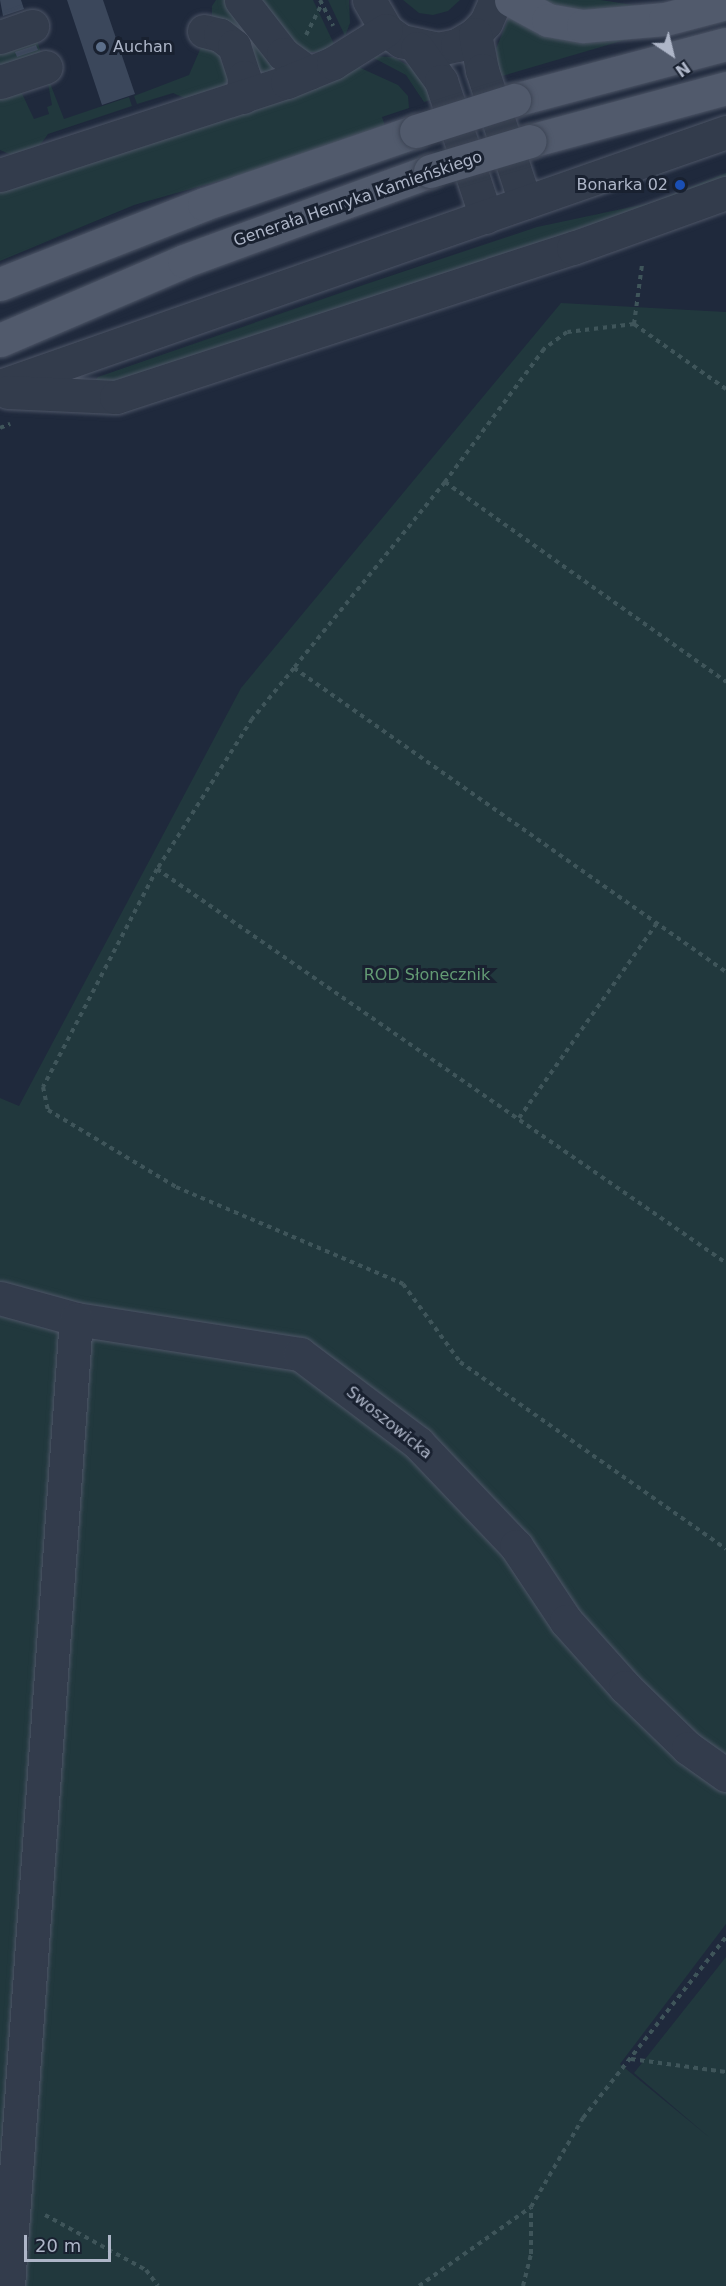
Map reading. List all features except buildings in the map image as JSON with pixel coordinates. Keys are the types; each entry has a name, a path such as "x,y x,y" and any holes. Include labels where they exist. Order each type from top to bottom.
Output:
{"main road":[{"path":"511,0 548,20 583,26 665,19 726,3"},
{"path":"0,284 204,204 416,132 514,100 726,44"},
{"name":"Generała Henryka Kamieńskiego","path":"0,340 184,261 430,171 530,141 726,88"}],"street":[{"path":"241,0 283,54 309,73"},
{"path":"369,0 386,30 417,48 441,81 486,216"},
{"path":"417,48 438,49 458,45 475,34 486,22 496,0"},
{"path":"0,37 32,26"},
{"path":"0,175 243,97 309,73 386,30"},
{"path":"204,31 220,35 234,46 244,77 243,97"},
{"path":"475,34 482,70 525,202"},
{"path":"0,82 46,67"},
{"path":"0,386 726,132"},
{"path":"0,392 40,390 116,397 573,248 726,193"},
{"name":"Swoszowicka","path":"0,1298 76,1320 300,1354 418,1443 516,1546 566,1621 625,1687 688,1748 726,1775"},
{"path":"8,2286 76,1320"}],"path":[{"path":"320,0 336,31"},
{"path":"634,324 642,265"},
{"path":"726,389 634,324 567,332 544,349 445,482 252,719 157,869 43,1087 48,1110 176,1186 403,1284 460,1362 726,1549"},
{"path":"445,482 726,682"},
{"path":"294,668 726,972"},
{"path":"157,869 726,1263"},
{"path":"519,1118 657,923"},
{"path":"419,2286 531,2207 583,2118 726,1937"},
{"path":"631,2059 726,2072"},
{"path":"15,2198 146,2270 158,2284 165,2286"},
{"path":"523,2286 531,2254 531,2207"}],"green space":[{"path":"216,0 230,0 282,67 261,77 212,18 212,6"},
{"path":"254,0 313,0 335,46 324,52 303,52"},
{"path":"328,0 349,0 350,23 345,36"},
{"path":"403,0 460,0 448,11 433,15 419,13"},
{"path":"531,0 601,0 639,6 687,0 611,16"},
{"path":"510,14 645,34 499,77 496,49"},
{"path":"35,34 43,59 0,76 0,43"},
{"path":"215,43 230,84 187,99 173,93 137,104 134,96 189,75 202,45"},
{"path":"370,56 393,57 413,68 434,99 424,102 406,75"},
{"path":"354,65 398,85 408,96 409,108 382,117 385,126 282,163 134,205 0,261 0,190"},
{"path":"46,73 64,119 129,97 132,106 48,134 37,149 14,156 0,150 0,88 17,83 34,119 49,114 47,107 52,105"},
{"path":"726,173 726,181 133,383 90,387 98,377 366,284 537,227 650,203"},
{"name":"ROD Słonecznik","path":"561,303 726,312 726,1766 302,1348 98,1309 0,1285 0,1098 19,1106 241,688"},
{"path":"0,1309 306,1370 371,1414 726,1785 726,1924 620,2064 710,2138 634,2073 726,1957 726,2286 0,2286"}],"place":[{"name":"Auchan","path":"101,47"},
{"name":"Bonarka 02","path":"680,185"}]}
